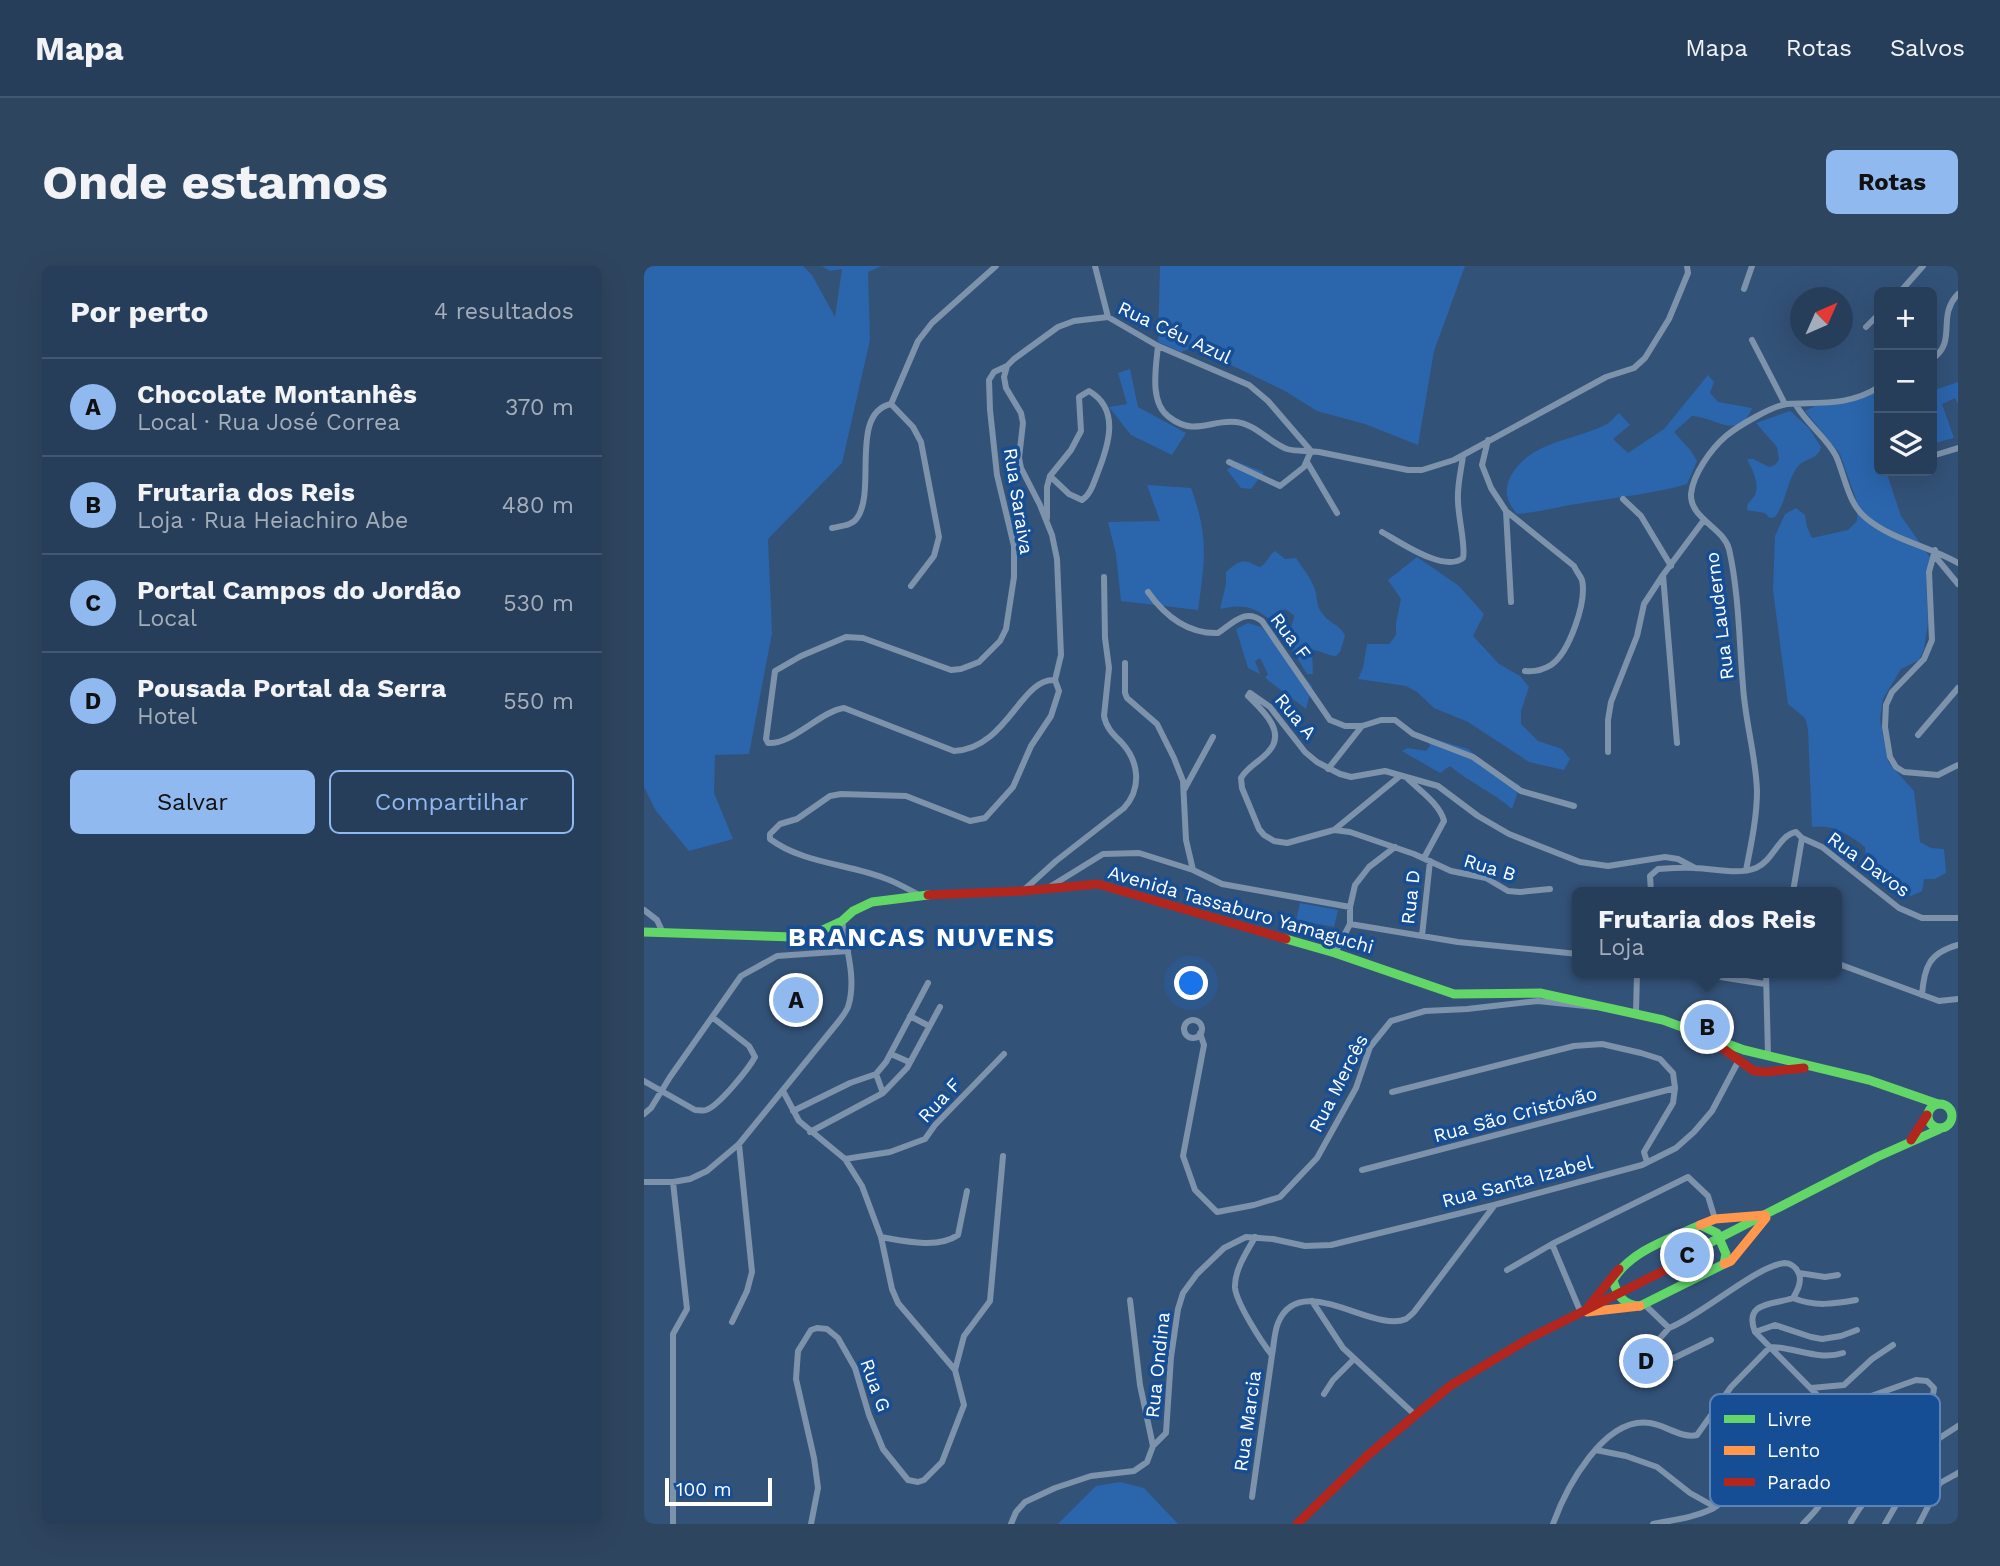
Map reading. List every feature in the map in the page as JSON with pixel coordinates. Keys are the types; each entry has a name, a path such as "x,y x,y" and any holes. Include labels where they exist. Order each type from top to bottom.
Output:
{"street":[{"path":"891,404 918,341 932,323 996,266"},
{"path":"1095,266 1108,317"},
{"path":"1158,346 1157,397 1160,408 1169,417 1186,426 1205,427 1225,421 1237,422 1250,426 1274,443 1289,449 1408,470 1422,470 1463,456 1606,377 1634,368 1645,358 1669,319 1688,273 1688,266"},
{"path":"1744,289 1752,266"},
{"path":"1904,287 1923,266"},
{"path":"1937,356 1944,352 1949,340 1948,310 1958,295"},
{"name":"Rua Céu Azul","path":"1007,366 1058,327 1074,321 1108,317 1158,346 1249,385 1268,401 1311,451"},
{"path":"1866,327 1874,319"},
{"path":"1752,340 1785,404 1844,401 1874,389"},
{"path":"919,895 885,878 807,856 778,844 770,839 770,834 780,824 797,819 830,796 841,794 906,796 970,821 985,818 1013,787 1031,746 1051,716 1059,691 1055,680 1061,655 1057,559 1046,522 1018,458 1023,423 1021,413 1006,388 1004,377 1007,366"},
{"name":"Rua Saraiva","path":"1007,366 994,372 989,380 998,475 1014,546 1012,590 1006,629 1000,641 979,662 951,670 863,638 846,637 780,666 773,676 766,739 772,744 844,708 954,751 961,751 982,743 995,734 1032,688 1041,682 1055,680"},
{"path":"1046,522 1046,495 1050,476 1082,431 1079,397 1089,391 1104,405 1110,422 1106,453 1089,494 1082,500 1076,498 1050,476"},
{"path":"832,528 852,524 858,518 869,420 882,406 891,404"},
{"path":"891,404 913,427 921,442 939,537 934,556 911,586"},
{"name":"Rua Lauderno","path":"1745,870 1754,825 1757,791 1743,695 1733,570 1728,545 1723,536 1704,520 1691,497 1694,482 1712,451 1727,435 1754,418 1785,404"},
{"path":"1796,405 1805,420 1835,454 1853,503 1865,518 1885,531 1958,562"},
{"path":"1488,440 1483,455 1484,474 1506,511 1573,566 1581,578 1583,590 1580,612 1565,648 1552,665 1536,671 1525,671"},
{"path":"1937,454 1958,448"},
{"path":"1229,462 1280,486 1307,462 1311,451"},
{"path":"1382,532 1435,559 1450,563 1463,558 1465,552 1458,500 1463,456"},
{"path":"1307,462 1336,513"},
{"path":"1623,499 1641,516 1671,566"},
{"path":"1506,511 1511,602"},
{"path":"1608,752 1611,702 1637,636 1644,604 1704,520"},
{"path":"1935,552 1958,584"},
{"path":"1935,552 1929,572 1932,640 1924,659 1892,692 1886,705 1885,727 1890,757 1904,772 1938,775 1958,765"},
{"path":"1663,575 1677,743"},
{"path":"1024,890 1132,799 1137,777 1136,765 1125,746 1105,723 1104,716 1109,668 1105,638 1104,577"},
{"name":"Rua F","path":"1148,592 1169,617 1195,631 1218,633 1247,614 1255,616 1262,621 1296,667 1330,720 1345,726 1395,720 1413,734 1473,757 1521,791 1574,806"},
{"path":"1125,663 1125,693 1157,724 1168,742 1184,790 1186,839 1193,870"},
{"path":"1918,735 1958,688"},
{"name":"Rua A","path":"1328,769 1306,752 1265,701 1250,693 1248,696 1266,712 1275,732 1269,752 1241,778 1242,788 1259,829 1274,841 1287,842 1334,830"},
{"path":"1362,726 1328,769 1351,776 1385,771 1438,786 1478,816 1509,834 1580,862 1608,866 1665,857 1678,859 1695,868"},
{"path":"1184,790 1213,737"},
{"path":"1334,830 1400,776"},
{"name":"Rua D","path":"1408,779 1442,814 1444,821 1427,860 1422,936"},
{"name":"Rua B","path":"1334,830 1395,847 1451,871 1486,878 1508,891 1550,889"},
{"name":"Rua Davos","path":"1745,870 1756,868 1770,858 1787,835 1796,832 1830,853 1899,908 1922,918 1958,918"},
{"path":"1794,887 1802,838"},
{"path":"1335,953 1350,924 1350,907 1355,885 1361,875 1395,847"},
{"path":"1047,889 1103,854 1139,853 1193,870 1222,884 1350,907"},
{"path":"1651,887 1650,876 1658,869 1745,870"},
{"name":"Avenida Tassaburo Yamaguchi","path":"644,932 793,937 816,933 872,902 919,895 1098,884 1335,953 1454,994 1540,993 1636,1013 1702,1035"},
{"path":"644,910 657,920 663,933"},
{"path":"644,1182 673,1182 690,1179 707,1171 739,1144 839,1021 848,1007 850,985 848,951 842,921"},
{"path":"1350,924 1422,936 1572,953"},
{"path":"1922,995 1923,974 1931,959 1946,948 1958,945"},
{"path":"644,1114 651,1108 741,976 777,957 848,951"},
{"path":"1842,965 1939,1001 1958,999"},
{"path":"1636,1013 1637,978"},
{"path":"1727,978 1765,984"},
{"path":"1766,978 1768,1055 1771,1065 1767,1072"},
{"path":"793,1111 850,1083 876,1074 891,1054 928,983"},
{"name":"Rua Mercês","path":"1200,1033 1204,1045 1183,1156 1195,1189 1217,1212 1280,1197 1317,1158 1356,1088 1370,1047 1391,1021 1425,1011 1538,1001 1611,1009"},
{"path":"810,1132 883,1093 907,1068 940,1007"},
{"path":"911,1016 929,1026"},
{"path":"644,1081 695,1110 705,1111 713,1106 751,1065 755,1057 750,1046 712,1017"},
{"path":"1702,1035 1754,1071 1823,1069"},
{"path":"1702,1035 1748,1051 1870,1080 1940,1104 1951,1112 1949,1125"},
{"path":"1392,1092 1574,1046 1602,1044 1660,1059 1673,1073 1675,1088 1673,1103 1644,1152 1647,1162"},
{"path":"1739,1060 1748,1051"},
{"path":"891,1054 909,1062"},
{"name":"Rua F","path":"845,1159 890,1152 925,1139 935,1125 1004,1054"},
{"name":"Rua Santa Izabel","path":"1255,1237 1305,1246 1331,1245 1494,1206 1647,1162 1676,1148 1694,1132 1712,1111 1739,1060"},
{"path":"876,1074 883,1093"},
{"name":"Rua São Cristóvão","path":"1363,1170 1675,1088"},
{"path":"783,1091 793,1111 810,1132 845,1159 862,1186 881,1237 892,1289 898,1303 955,1370"},
{"path":"1915,1095 1928,1113 1931,1125 1949,1125"},
{"path":"1911,1140 1928,1113 1940,1104 1958,1101"},
{"path":"1297,1524 1414,1414 1480,1366 1911,1140 1949,1125"},
{"path":"732,1322 747,1291 752,1272 739,1144"},
{"path":"955,1370 964,1336 990,1301 1003,1156"},
{"path":"1507,1270 1552,1244 1688,1177 1709,1195 1715,1219"},
{"path":"673,1182 687,1309 673,1334 673,1524"},
{"path":"881,1237 909,1242 949,1241 958,1236 967,1191"},
{"path":"1272,1355 1277,1325 1284,1312 1302,1301 1312,1301 1385,1320 1404,1320 1414,1312 1494,1206"},
{"path":"1582,1313 1619,1269 1639,1255 1715,1219 1769,1215"},
{"path":"1582,1313 1642,1305 1731,1261 1769,1215"},
{"path":"1700,1225 1717,1233 1726,1254 1724,1264"},
{"name":"Rua Ondina","path":"1153,1446 1166,1433 1171,1357 1183,1293 1197,1274 1224,1248 1246,1237 1255,1237"},
{"name":"Rua Marcia","path":"1252,1497 1272,1355 1250,1321 1235,1288 1240,1265 1255,1237"},
{"path":"1552,1244 1582,1313"},
{"path":"1711,1339 1674,1358 1661,1354 1653,1346 1669,1328 1686,1322 1763,1271 1784,1263 1791,1264 1799,1273 1814,1277 1838,1275"},
{"path":"1619,1269 1613,1280 1625,1304 1642,1305 1669,1328"},
{"path":"1793,1298 1800,1285 1799,1273"},
{"path":"1817,1394 1755,1332 1751,1318 1767,1303 1793,1298 1824,1305 1856,1300"},
{"name":"Rua Ondina","path":"1011,1524 1016,1512 1025,1502 1091,1476 1134,1471 1142,1467 1152,1452 1140,1385 1130,1300"},
{"path":"1312,1301 1343,1348 1414,1414"},
{"path":"1755,1332 1775,1325 1822,1339 1857,1330"},
{"name":"Rua G","path":"811,1524 818,1488 796,1379 799,1351 811,1330 827,1329 838,1338 855,1368 869,1415 883,1449 908,1480 924,1480 942,1462 964,1405 955,1370"},
{"path":"1811,1388 1844,1385 1872,1359 1893,1345"},
{"path":"1726,1394 1770,1347 1788,1347 1829,1358 1843,1353"},
{"path":"1324,1394 1333,1380 1354,1359"},
{"path":"1877,1394 1916,1380 1927,1381 1934,1388 1934,1394"},
{"path":"1553,1524 1563,1497 1607,1438 1629,1424 1641,1422 1658,1424 1691,1437 1697,1434 1710,1416"},
{"path":"1940,1438 1958,1426"},
{"path":"1596,1450 1626,1456 1657,1467 1690,1493 1710,1504"},
{"path":"1940,1483 1958,1473"},
{"path":"1803,1524 1819,1506"},
{"path":"1851,1522 1861,1506"},
{"path":"1885,1524 1895,1506"},
{"path":"1919,1524 1928,1506"},
{"path":"1653,1524 1697,1516 1715,1507"}],"shaded area":[{"path":"644,266 803,266 812,275 835,317 842,269 830,271 822,266 882,266 868,272 870,340 842,463 768,539 772,633 749,754 715,755 714,793 733,839 689,851 656,811 644,787"},
{"path":"1160,266 1465,266 1434,351 1418,445 1365,424 1317,411 1285,391 1193,347 1181,352 1158,342"},
{"path":"1130,369 1138,407 1186,433 1172,455 1131,435 1109,407 1127,404 1118,373"},
{"path":"1708,375 1714,382 1710,393 1718,402 1752,408 1740,424 1726,425 1692,416 1674,432 1697,461 1687,484 1525,513 1517,514 1513,509 1508,500 1507,485 1512,474 1531,454 1595,430 1619,413 1630,425 1613,439 1628,453 1664,429"},
{"path":"1958,382 1958,404 1955,398 1942,404 1954,438 1937,442 1937,413 1937,389"},
{"path":"1874,392 1874,476 1888,476 1901,516 1930,557 1926,580 1928,623 1924,649 1919,660 1901,669 1883,699 1880,719 1888,762 1914,791 1920,842 1931,848 1944,849 1946,873 1935,879 1924,879 1922,891 1911,896 1873,867 1866,859 1865,847 1859,842 1834,829 1812,827 1808,729 1805,718 1788,704 1773,590 1775,536 1785,514 1796,508 1805,515 1812,538 1848,530 1857,521 1858,505 1840,454 1805,411 1815,406"},
{"path":"1790,411 1809,428 1821,447 1817,455 1802,462 1796,469 1779,512 1770,518 1765,513 1747,510 1757,486 1747,459 1769,467 1775,465 1779,460 1777,447 1756,423"},
{"path":"1237,462 1264,472 1251,489 1241,488 1227,470"},
{"path":"1147,485 1191,488 1201,521 1204,549 1198,610 1121,601 1116,554 1108,522 1160,521"},
{"path":"1275,551 1285,559 1296,558 1312,583 1320,610 1345,636 1336,656 1312,650 1313,674 1307,674 1288,643 1294,615 1285,609 1270,620 1247,607 1220,609 1226,572 1242,562 1259,567"},
{"path":"1417,557 1459,586 1484,614 1473,636 1499,664 1520,676 1529,687 1521,711 1521,724 1538,741 1562,749 1570,759 1564,770 1529,762 1468,722 1434,708 1406,686 1358,679 1363,668 1367,644 1389,644 1396,635 1401,599 1388,580"},
{"path":"1248,623 1261,627 1312,686 1306,709 1265,678 1268,674 1260,658 1255,661 1260,674 1248,668 1236,629"},
{"path":"1428,737 1468,749 1504,778 1520,785 1512,809 1450,766 1440,773 1402,751 1408,748 1426,751 1430,746"},
{"path":"1300,903 1338,910 1334,927 1296,920"},
{"path":"1120,1482 1144,1488 1178,1524 1058,1524 1096,1486"}],"traffic: fast":[{"path":"644,932 793,937 816,933 872,902 928,895"},
{"path":"1286,939 1454,994 1540,993 1663,1020 1744,1050 1869,1080 1938,1104"},
{"path":"1940,1104 1949,1107 1952,1116 1949,1125 1940,1128 1931,1125 1928,1116 1931,1107 1940,1104"},
{"path":"1690,1253 1877,1157 1940,1129"},
{"path":"1700,1225 1717,1233 1726,1254 1724,1264 1640,1306 1629,1304 1622,1298 1613,1280 1630,1261 1652,1247 1700,1225"}],"traffic: slow":[{"path":"1700,1225 1715,1219 1765,1215"},
{"path":"1724,1264 1731,1261 1766,1218"},
{"path":"1587,1312 1640,1306"}],"traffic: jam":[{"path":"928,895 1098,884 1286,939"},
{"path":"1718,1045 1754,1071 1804,1068"},
{"path":"1911,1140 1927,1115"},
{"path":"1297,1524 1368,1455 1450,1386 1528,1339 1685,1260"},
{"path":"1588,1307 1619,1269"}],"place":[{"name":"Chocolate Montanhês","path":"796,1000"},
{"name":"Frutaria dos Reis","path":"1707,1027"},
{"name":"Portal Campos do Jordão","path":"1687,1255"},
{"name":"Pousada Portal da Serra","path":"1646,1361"}],"district":[{"name":"BRANCAS NUVENS","path":"922,937"}]}
